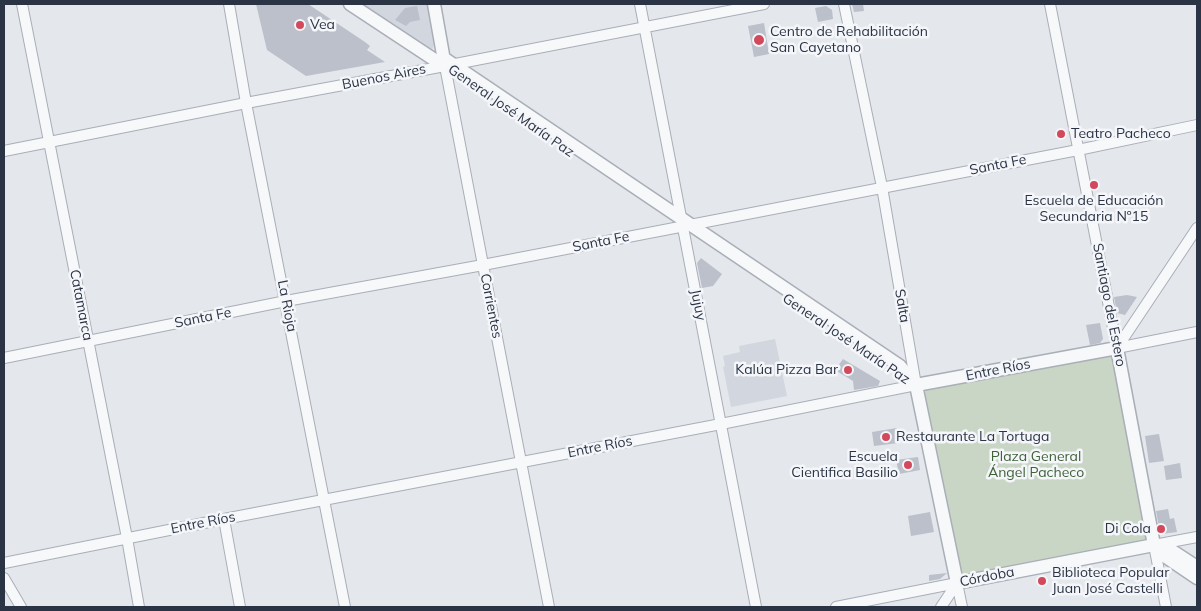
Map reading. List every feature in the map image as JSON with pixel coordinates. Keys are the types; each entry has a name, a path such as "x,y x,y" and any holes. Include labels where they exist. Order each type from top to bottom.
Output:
{"street":[{"name":"Catamarca","path":"22,4 139,607"},
{"name":"La Rioja","path":"229,4 246,103 345,607"},
{"name":"General José María Paz","path":"350,4 424,54 448,63 455,74 683,225 897,375 916,385"},
{"name":"Corrientes","path":"434,4 448,63 483,265 550,607"},
{"name":"Jujuy","path":"640,4 756,607"},
{"name":"Buenos Aires","path":"4,151 448,63 764,4"},
{"name":"Salta","path":"844,4 882,187 916,385 962,607"},
{"name":"Santiago del Estero","path":"1050,4 1166,607"},
{"name":"Santa Fe","path":"4,358 286,301 483,265 1078,150 1197,125"},
{"path":"1117,348 1197,228"},
{"name":"Entre Ríos","path":"4,563 324,499 1197,332"},
{"path":"224,519 240,607"},
{"name":"Córdoba","path":"836,607 1197,537"},
{"path":"1154,545 1171,550 1197,567"},
{"path":"1154,545 1166,557 1197,578"},
{"path":"4,578 21,607"},
{"path":"941,607 957,583"}],"shaded area":[{"path":"362,4 428,4 435,43 432,50"},
{"path":"775,339 787,396 731,407 723,367 725,366 723,356 740,352 739,346"}],"green space":[{"name":"Plaza General Ángel Pacheco","path":"1108,354 1112,356 1147,535 1146,540 964,577 960,572 924,395 925,390 929,387"}],"building":[{"name":"Vea","path":"256,4 308,4 365,42 370,46 367,50 385,62 306,76 267,50"},
{"path":"852,4 863,4 864,11 854,12"},
{"path":"417,6 420,20 410,22 406,26 395,20 405,8"},
{"path":"826,6 832,10 833,19 818,22 815,8"},
{"name":"Centro de Rehabilitación San Cayetano","path":"764,23 769,54 754,57 748,26"},
{"path":"701,258 722,274 713,286 702,288 697,263"},
{"path":"1127,295 1137,297 1125,315 1117,313 1114,297"},
{"path":"1100,323 1103,339 1100,343 1090,345 1086,325"},
{"path":"843,359 880,381 878,386 854,390 853,381 835,370"},
{"name":"Restaurante La Tortuga","path":"897,428 899,443 874,446 872,432"},
{"path":"1159,434 1164,461 1149,463 1145,436"},
{"name":"Escuela Cientifica Basilio","path":"918,457 920,470 899,474 896,460"},
{"path":"1180,463 1182,478 1166,480 1164,466"},
{"path":"1168,509 1170,519 1174,518 1177,532 1162,534 1160,533 1156,511"},
{"path":"930,512 934,532 911,536 908,516"},
{"path":"947,573 940,579 929,581 929,575"}],"place":[{"name":"Vea","path":"300,25"},
{"name":"Centro de Rehabilitación San Cayetano","path":"759,40"},
{"name":"Teatro Pacheco","path":"1061,134"},
{"name":"Escuela de Educación Secundaria Nº15","path":"1094,185"},
{"name":"Kalúa Pizza Bar","path":"848,370"},
{"name":"Restaurante La Tortuga","path":"886,437"},
{"name":"Escuela Cientifica Basilio","path":"908,465"},
{"name":"Di Cola","path":"1161,529"},
{"name":"Biblioteca Popular Juan José Castelli","path":"1042,581"}]}
